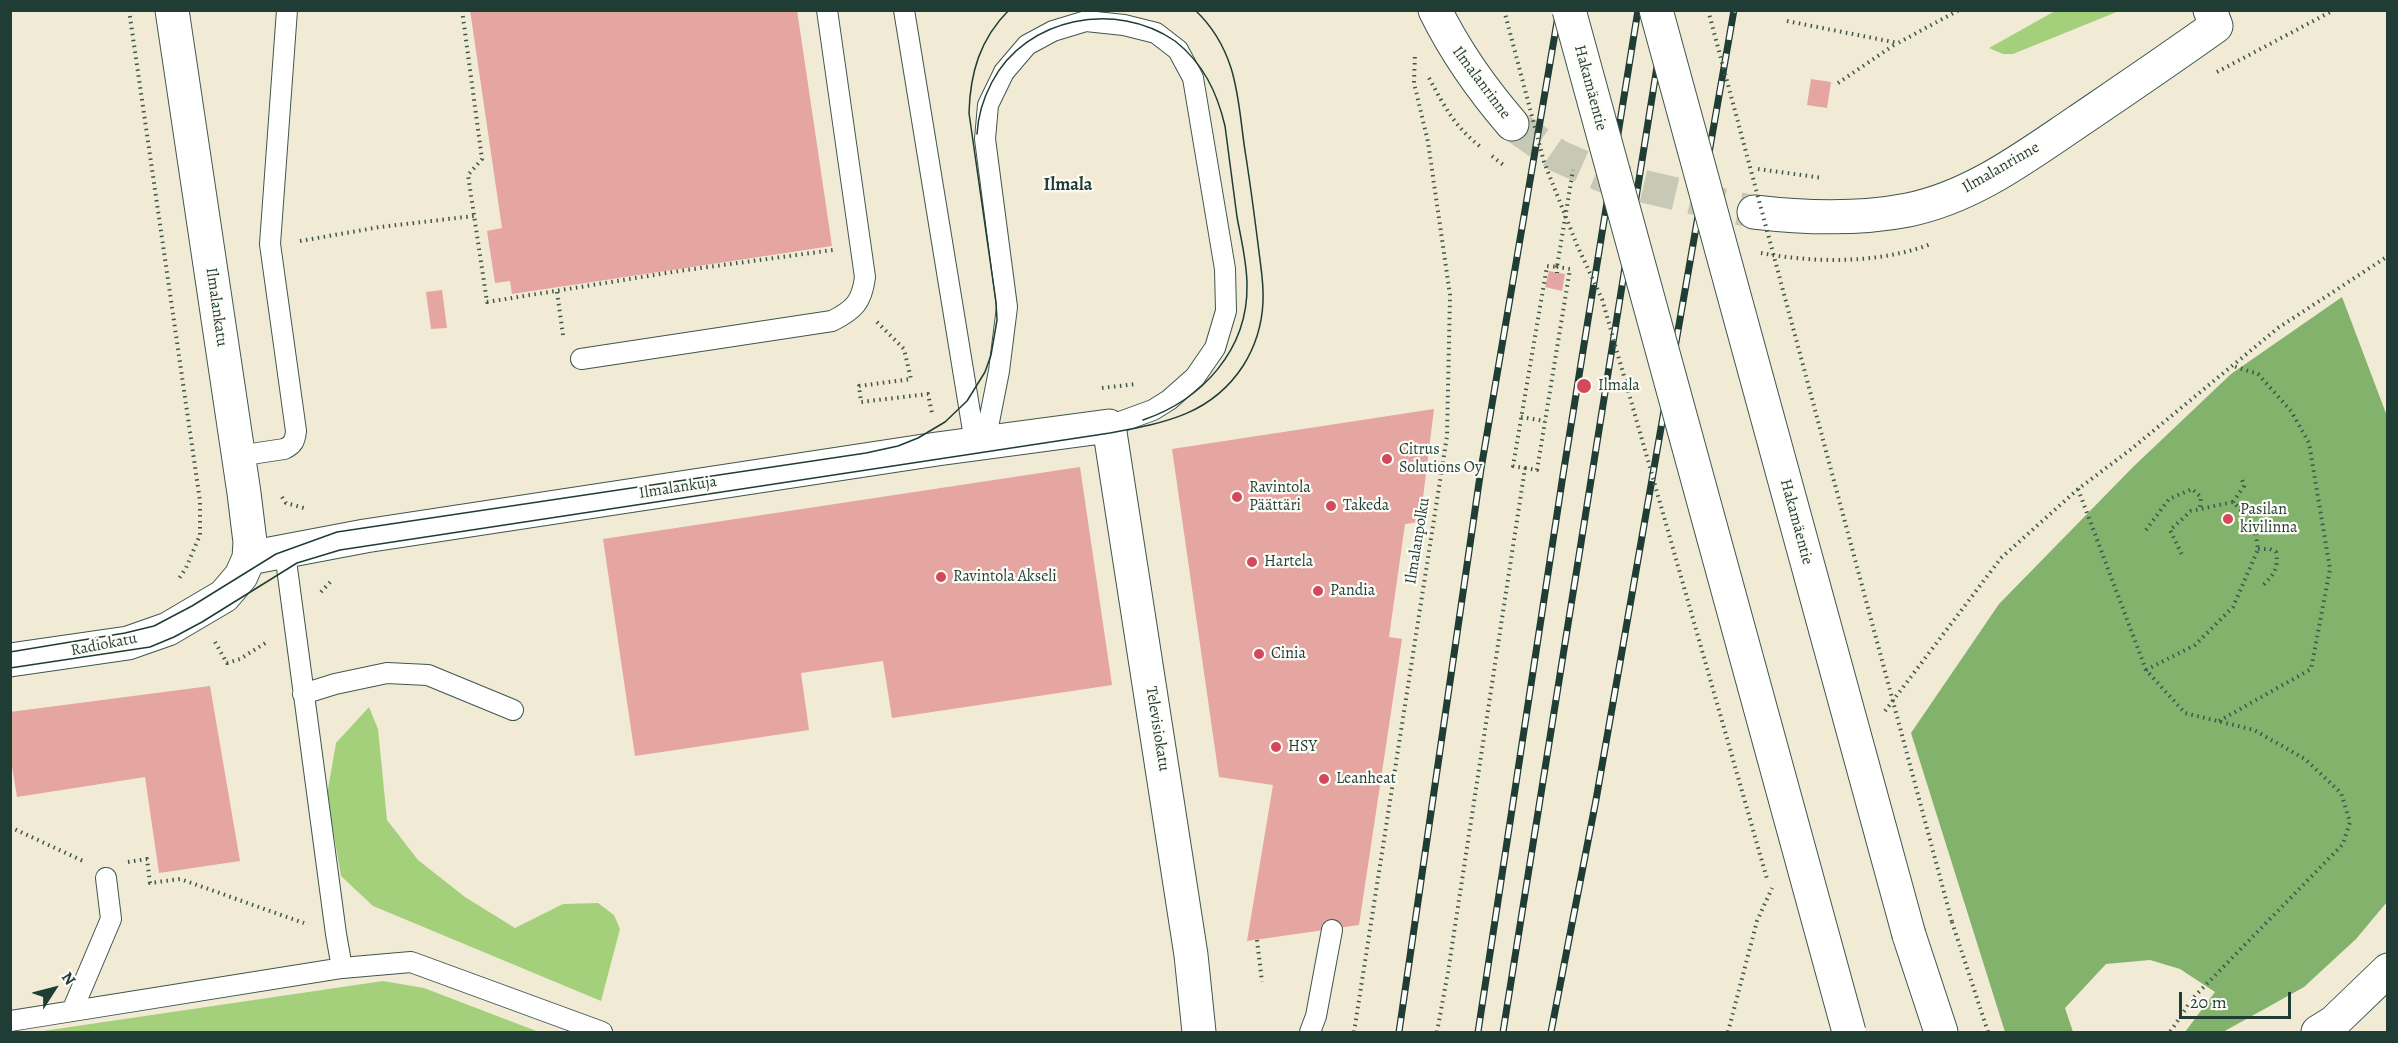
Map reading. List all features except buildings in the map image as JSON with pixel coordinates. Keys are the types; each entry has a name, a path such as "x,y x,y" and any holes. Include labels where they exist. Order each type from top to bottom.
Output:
{"street":[{"name":"Ilmalankatu","path":"172,10 238,456 250,542 249,558"},
{"name":"Ilmalanrinne","path":"1434,10 1451,44 1479,86 1512,124"},
{"name":"Hakamäentie","path":"1569,10 1849,1032"},
{"name":"Hakamäentie","path":"1656,10 1909,935 1941,1032"},
{"name":"Ilmalanrinne","path":"1754,212 1797,217 1866,217 1910,210 1945,199 1977,185 2016,163 2213,18"},
{"name":"Ilmalankuja","path":"249,558 365,536 980,442 1109,426"},
{"name":"Televisiokatu","path":"1109,426 1190,944 1199,1032"},
{"name":"Radiokatu","path":"10,660 128,643 168,629 224,596 241,576 249,558"},
{"path":"2318,1032 2334,1022 2388,970"}],"lane":[{"path":"238,456 284,450 295,440 296,431 270,244 287,10"},
{"path":"581,359 832,321 845,315 856,304 863,294 866,277 826,10"},
{"path":"904,10 980,442"},
{"path":"980,442 999,371 1007,307 985,139 988,105 1004,72 1027,45 1053,31 1086,21 1156,33 1178,50 1193,78 1225,269 1226,311 1215,348 1195,376 1153,410 1109,426"},
{"path":"285,553 342,968"},
{"path":"303,694 335,684 387,674 428,675 513,710"},
{"path":"72,1011 111,919 105,878"},
{"path":"1310,1032 1316,1016 1332,930"},
{"path":"10,1022 342,968 411,962 602,1032"}],"path":[{"path":"129,10 200,501 200,535 186,568 177,582"},
{"path":"462,10 482,159 468,175 487,302 679,271 837,249"},
{"path":"1504,10 1544,162 1577,245 1602,298 1774,906"},
{"path":"1708,10 1952,922 1988,1032"},
{"path":"1838,83 1898,43 1959,10"},
{"path":"2209,77 2334,10"},
{"path":"1787,21 1898,43"},
{"name":"Ilmalanpolku","path":"1354,1032 1447,436 1450,295 1428,142 1414,84 1415,53"},
{"path":"1557,270 1575,162"},
{"path":"1758,169 1804,177 1826,178"},
{"path":"304,241 380,227 474,216"},
{"path":"1883,714 2001,558 2078,489 2130,450 2278,328 2388,256"},
{"path":"1547,266 1557,270 1570,269 1537,470 1513,466 1547,266"},
{"path":"856,304 904,349 910,380 859,386 861,402 928,394 932,414"},
{"path":"2219,721 2311,669 2330,569 2309,443 2292,411 2258,374 2233,366"},
{"path":"1521,417 1545,422"},
{"path":"1437,1032 1525,468"},
{"path":"2183,557 2170,530 2191,512 2200,508 2234,502 2244,486 2241,476"},
{"path":"2078,489 2146,670 2185,713 2254,730 2306,759 2341,794 2350,822 2343,844 2193,998 2170,1032"},
{"path":"2146,530 2169,499 2192,489 2201,497 2200,508"},
{"path":"2146,670 2195,645 2234,607 2258,549 2254,524 2234,502"},
{"path":"2258,549 2270,549 2276,552 2278,563 2272,576 2263,585"},
{"path":"10,827 85,862"},
{"path":"126,862 147,859 150,883 180,879 336,934"},
{"path":"1728,1032 1757,921 1777,878"},
{"path":"1257,940 1262,982"}],"green space":[{"path":"2055,11 2119,11 2013,54 2003,54 1989,48"},
{"path":"2342,297 2387,416 2387,902 2356,939 2304,987 2223,1032 2185,1032 2215,992 2180,969 2150,960 2106,964 2065,1008 2073,1032 2005,1032 1911,733 1999,604 2133,467 2231,374"},
{"path":"369,707 378,729 387,820 418,860 465,897 515,928 563,904 598,903 614,915 620,929 601,1001 373,906 341,876 327,795 336,743"},
{"path":"383,981 424,988 539,1032 36,1032"}],"tunnel":[{"path":"1512,124 1558,156 1608,178 1754,212"}],"tram line":[{"path":"10,652 154,626 192,606 276,554 337,532 866,453 898,446 918,438 945,422 967,401 985,372 991,355 997,320 969,113 974,70 978,57 991,33 1009,10"},
{"path":"10,668 150,647 202,622 297,563 340,550 1110,433 1167,420 1201,406 1230,383 1247,359 1259,327 1263,296 1253,204 1234,79 1221,44 1195,10"},
{"path":"977,134 986,95 1007,60 1027,42 1049,30 1074,22 1100,19 1126,21 1152,28 1175,41 1185,50 1208,79 1218,101 1225,126 1246,268 1245,309 1239,331 1218,369 1184,400 1143,420"}],"railway":[{"path":"1399,1032 1481,469 1559,10"},
{"path":"1478,1032 1563,475 1638,10"},
{"path":"1503,1032 1666,10"},
{"path":"1551,1032 1596,800 1734,10"}],"place":[{"name":"Ilmala","path":"1584,386"},
{"name":"Citrus Solutions Oy","path":"1387,459"},
{"name":"Ravintola Päättäri","path":"1237,497"},
{"name":"Takeda","path":"1331,506"},
{"name":"Pasilan kivilinna","path":"2228,519"},
{"name":"Hartela","path":"1252,562"},
{"name":"Ravintola Akseli","path":"941,577"},
{"name":"Pandia","path":"1318,591"},
{"name":"Cinia","path":"1259,654"},
{"name":"HSY","path":"1276,747"},
{"name":"Leanheat","path":"1324,779"}],"district":[{"name":"Ilmala","path":"1068,186"}]}
